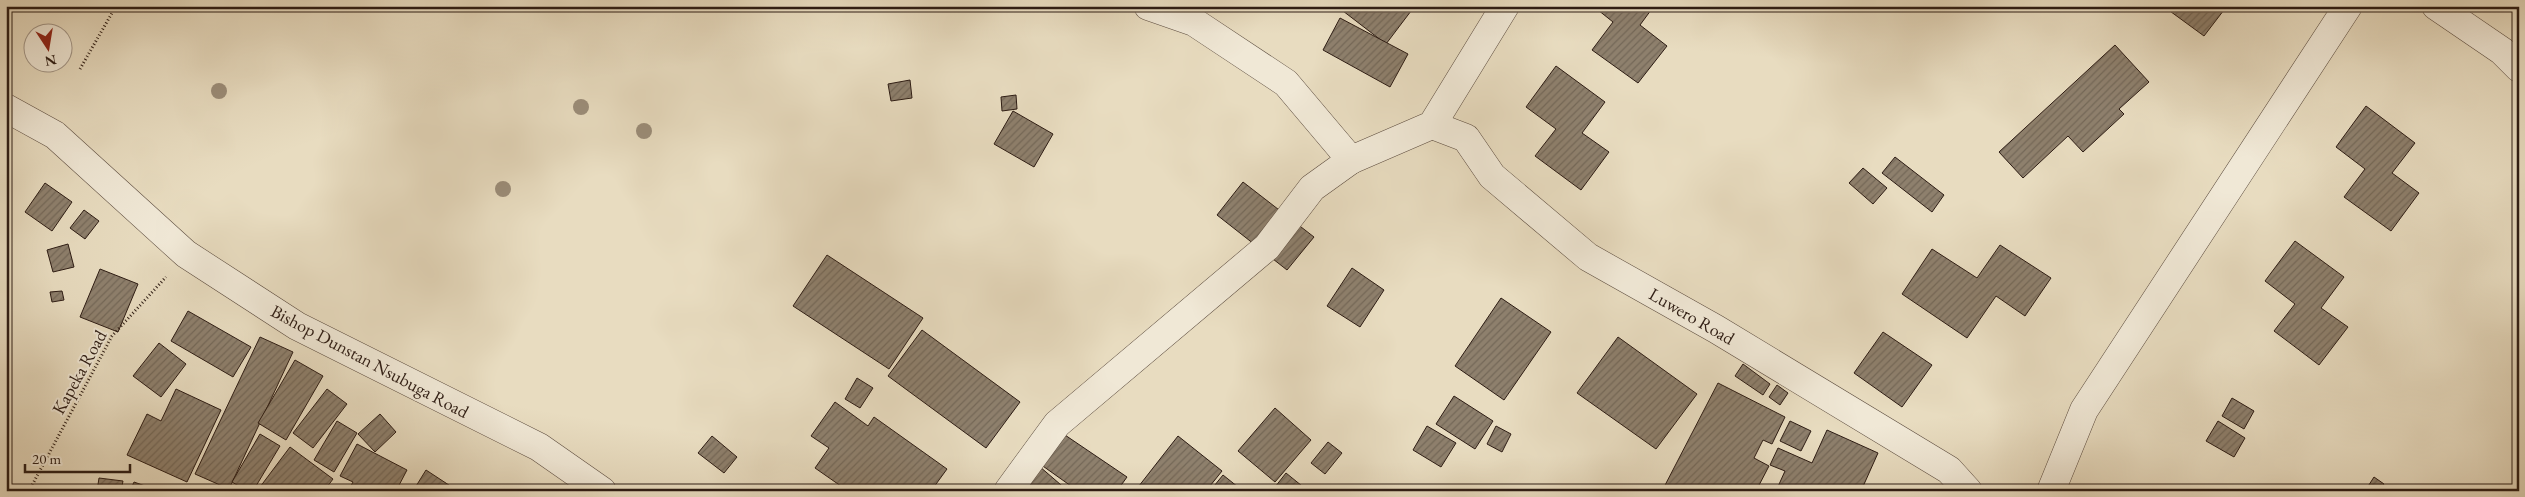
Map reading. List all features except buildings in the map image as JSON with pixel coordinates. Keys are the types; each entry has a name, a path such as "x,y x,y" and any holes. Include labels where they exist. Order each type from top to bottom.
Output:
{"street":[{"path":"1148,6 1194,22 1286,83 1351,160"},
{"path":"1008,491 1057,424 1267,247 1312,188 1351,160 1432,125 1505,6"},
{"path":"2051,491 2084,410 2348,6"},
{"path":"2436,6 2502,51 2519,68"},
{"name":"Bishop Dunstan Nsubuga Road","path":"6,108 55,135 186,254 297,326 539,447 602,491"},
{"name":"Luwero Road","path":"1432,125 1466,138 1492,176 1588,257 1716,329 1944,480 1968,491"}],"path":[{"path":"80,69 116,6"},
{"name":"Kapeka Road","path":"29,491 112,336 186,254"}]}
